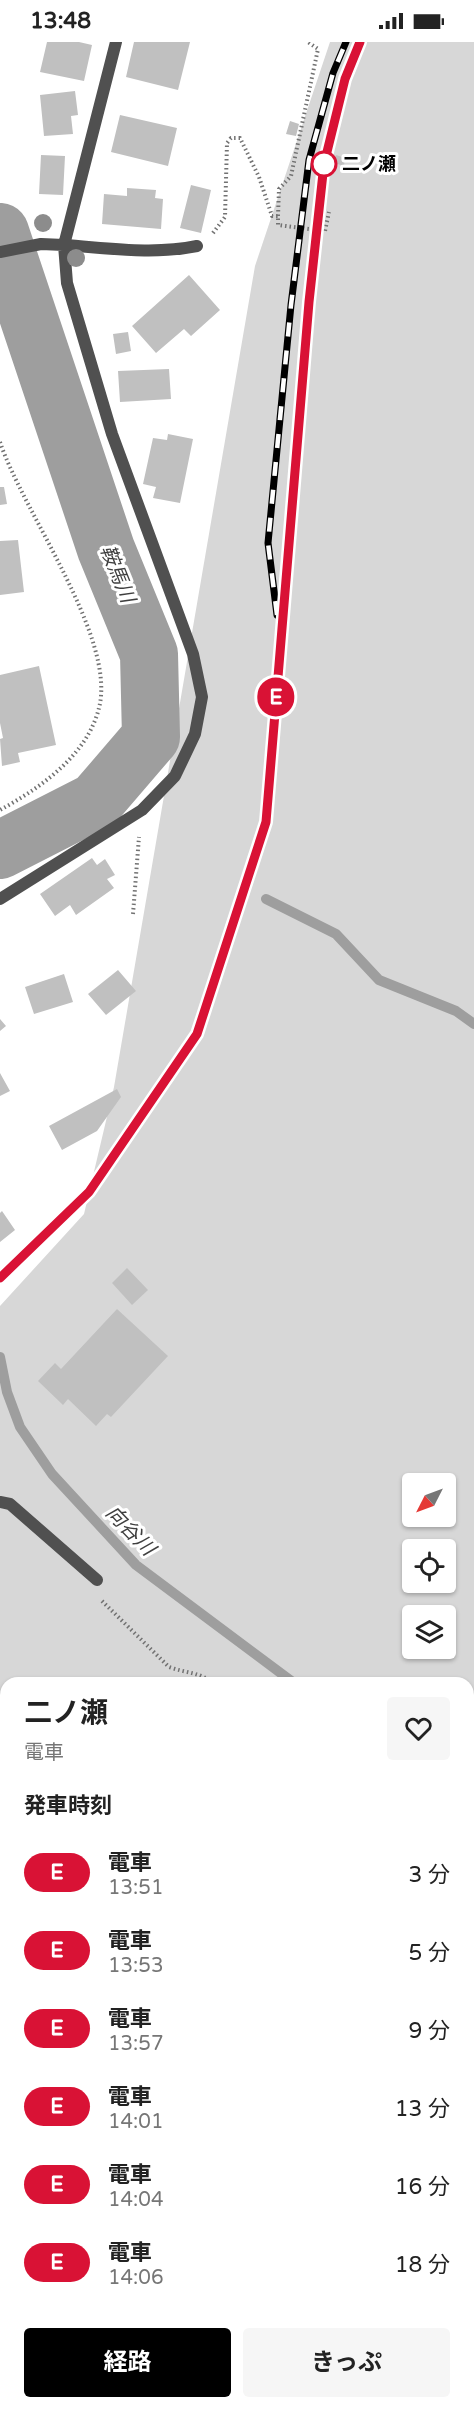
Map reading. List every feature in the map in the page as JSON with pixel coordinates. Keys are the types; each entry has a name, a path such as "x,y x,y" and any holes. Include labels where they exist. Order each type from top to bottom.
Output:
{"street":[{"path":"0,898 142,810 175,776 195,734 202,697 193,654 106,414 67,283 64,245 116,42"},
{"path":"0,252 41,244 155,252 197,246"},
{"path":"0,1502 10,1504 97,1580"}],"path":[{"path":"308,42 318,49 291,176 279,189 278,225 325,231 329,212"},
{"path":"216,230 225,217 227,143 231,138 240,138 259,177 272,216 278,216"},
{"path":"0,442 28,508 73,591 97,657 101,689 100,707 93,725 67,762 32,792 0,810"},
{"path":"133,914 142,810"},
{"path":"112,1610 169,1667 181,1672 202,1674 206,1677"}],"shaded area":[{"path":"330,42 474,42 474,1677 0,1677 0,1306 84,1214 114,1087 255,266"}],"building":[{"path":"47,42 79,42 92,45 84,81 40,72"},
{"path":"134,42 190,42 178,90 126,77"},
{"path":"75,91 78,115 71,116 73,134 44,136 40,95"},
{"path":"120,115 177,128 168,166 111,152"},
{"path":"290,121 299,124 296,136 286,134"},
{"path":"41,155 65,156 63,195 39,194"},
{"path":"336,155 345,158 344,166 334,163"},
{"path":"191,185 211,190 201,233 180,228"},
{"path":"127,188 156,190 155,198 163,199 161,229 102,224 104,194 127,196"},
{"path":"189,275 220,310 191,336 184,329 156,353 132,326"},
{"path":"128,332 131,351 116,354 113,334"},
{"path":"169,369 171,399 120,402 118,371"},
{"path":"168,434 193,439 180,503 153,498 156,487 143,484 153,438 167,440"},
{"path":"0,487 4,487 7,504 0,505"},
{"path":"18,540 24,592 0,595 0,541"},
{"path":"39,666 56,745 18,753 20,762 2,766 0,675"},
{"path":"92,858 97,865 105,859 115,875 107,879 114,888 76,915 70,905 55,916 40,894"},
{"path":"118,970 136,991 106,1015 88,994"},
{"path":"64,974 73,1002 34,1014 25,987"},
{"path":"0,1019 6,1026 0,1031"},
{"path":"0,1073 10,1091 0,1096"},
{"path":"117,1089 121,1097 97,1131 62,1150 49,1126"},
{"path":"2,1211 15,1230 0,1242 0,1213"},
{"path":"127,1268 148,1290 132,1305 112,1283"},
{"path":"117,1309 168,1356 111,1417 107,1414 96,1426 68,1399 63,1405 38,1381 55,1363 61,1369"}],"waterway":[{"name":"鞍馬川","path":"0,232 106,549 149,654 151,737 96,801 0,850"},
{"path":"266,899 336,934 379,980 456,1011 474,1024"},
{"name":"向谷川","path":"0,1357 7,1392 20,1427 52,1474 136,1565 286,1677"}],"railway":[{"path":"277,615 268,543 291,305 309,160 333,73 346,42"},
{"path":"0,1278 89,1192 197,1034 266,822 309,302 324,164 345,79 360,42"}],"train":[{"name":"E","path":"0,1278 89,1192 197,1034 266,822 309,302 324,164 345,79 360,42"}],"place":[{"name":"二ノ瀬","path":"324,164"}]}
